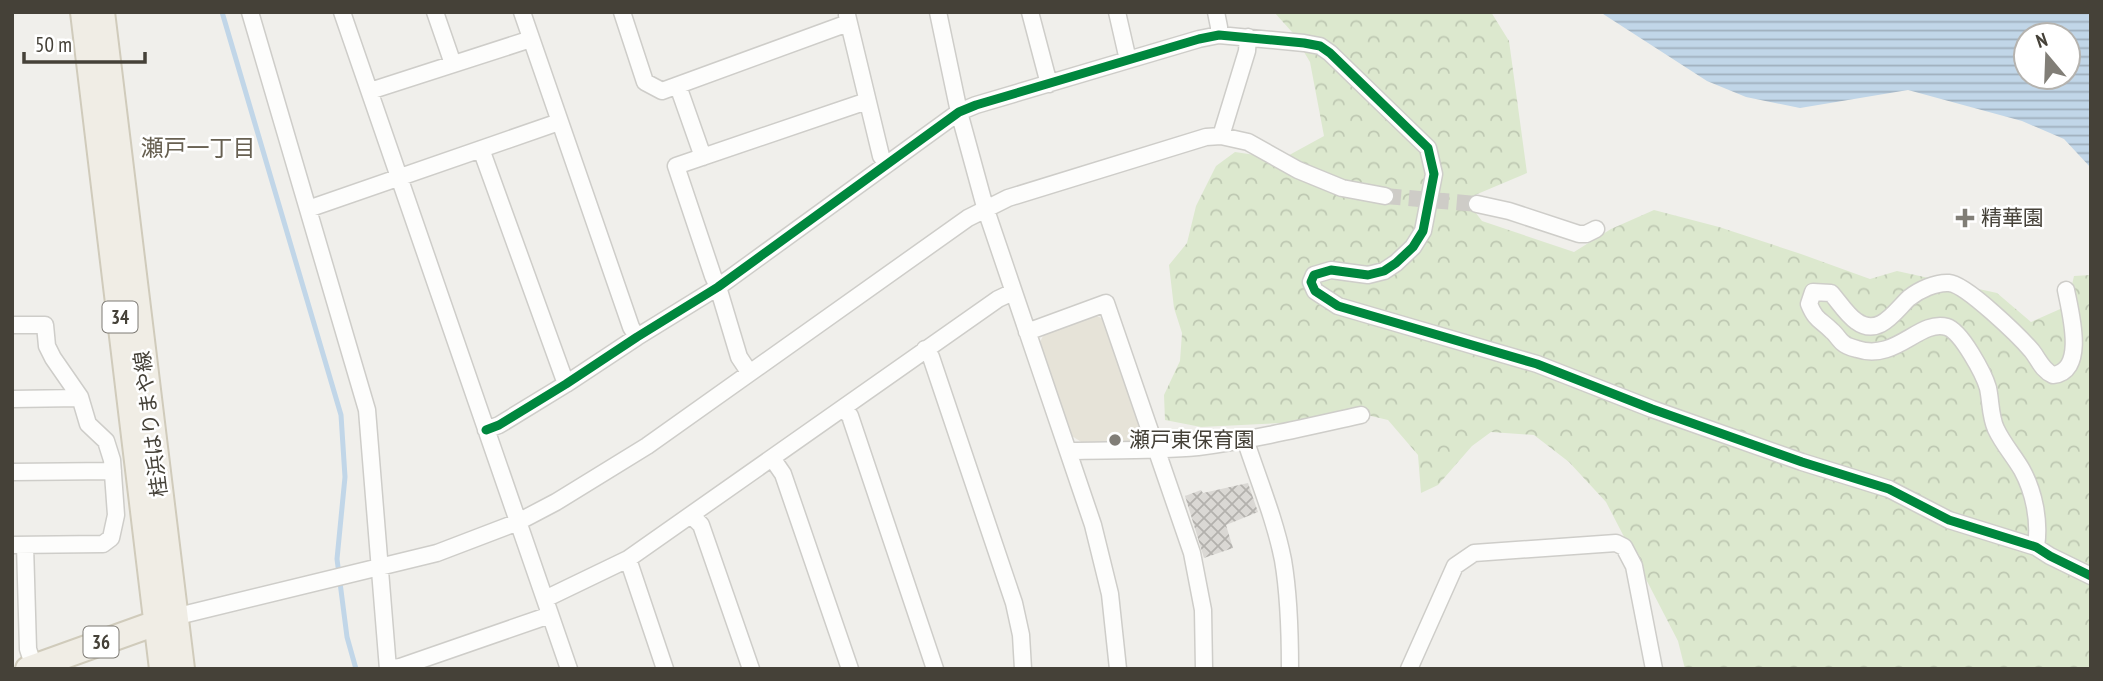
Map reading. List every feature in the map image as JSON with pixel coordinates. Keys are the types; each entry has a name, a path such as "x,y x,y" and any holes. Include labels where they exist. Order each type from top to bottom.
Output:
{"main road":[{"name":"桂浜はりまや線","path":"83,12 165,619 182,669"},
{"name":"桂浜はりまや線","path":"103,12 165,619 162,669"},
{"name":"36","path":"31,668 165,619"}],"street":[{"path":"250,12 367,410 387,669 400,667 547,607 628,559 925,349 998,299 1013,292"},
{"path":"342,12 569,669"},
{"path":"435,12 453,64"},
{"path":"522,12 631,327 637,337"},
{"path":"938,12 959,112 985,207 1093,525 1110,594 1118,669"},
{"path":"1030,12 1049,84"},
{"path":"1117,12 1128,60"},
{"path":"1216,12 1219,35"},
{"path":"628,14 645,82 662,91 847,18 881,156 887,164"},
{"path":"486,430 499,425 566,384 719,287 959,112 1219,35 1248,37 1320,46 1428,148 1434,174 1423,231 1413,247 1384,271 1368,275 1331,270 1314,275 1311,282 1315,291 1338,306 1537,364 1689,422 1889,489 1949,520 2036,547 2091,576"},
{"path":"1222,136 1247,51 1248,37"},
{"path":"370,91 531,38"},
{"path":"678,86 703,158"},
{"path":"749,372 739,357 719,287 676,166 867,101"},
{"path":"308,209 559,122"},
{"path":"165,619 437,553 518,522 647,446 968,218 985,207 1008,198 1206,137 1222,136 1248,142 1298,170 1342,188 1385,196"},
{"path":"481,149 566,384"},
{"path":"1477,204 1509,211 1579,234 1597,229"},
{"path":"2036,547 2038,535 2032,494 2021,468 1996,430 1988,389 1961,338 1946,327 1936,327 1892,349 1864,352 1843,343 1815,317 1809,304 1813,292 1831,293 1856,321 1872,326 1888,321 1920,291 1951,283 1964,288 2010,328 2044,369 2053,375 2064,372 2073,354 2074,327 2066,290"},
{"path":"1027,332 1105,303 1192,553 1203,610 1204,669"},
{"path":"12,325 46,326 47,346 53,358 80,398 88,424 106,441 112,460 117,514 111,538 103,544 19,545 31,668"},
{"path":"925,349 931,357 1014,603 1021,635 1023,669"},
{"path":"12,399 80,398"},
{"path":"842,408 850,416 935,669"},
{"path":"1069,451 1198,447 1361,415"},
{"path":"1245,439 1283,560 1289,607 1290,669"},
{"path":"772,458 783,474 850,669"},
{"path":"12,472 113,471"},
{"path":"691,515 701,525 751,669"},
{"path":"1409,669 1455,566 1474,553 1616,543 1624,547 1634,566 1654,669"},
{"path":"628,559 665,669"}],"shaded area":[{"path":"1093,314 1105,320 1145,432 1138,443 1083,443 1072,436 1040,342 1046,330"}],"green space":[{"path":"1274,12 1491,12 1509,41 1527,173 1475,195 1472,208 1482,221 1574,252 1611,229 1654,210 1719,227 1870,279 1897,271 1997,293 2031,322 2067,306 2074,276 2091,275 2091,669 1685,669 1678,641 1606,502 1569,462 1534,435 1491,432 1472,446 1438,485 1421,493 1418,455 1388,420 1350,411 1321,421 1201,427 1165,420 1164,395 1180,361 1182,333 1174,308 1169,265 1187,243 1196,206 1216,166 1235,152 1282,159 1324,136 1310,62 1292,32"}],"water":[{"path":"1600,12 2091,12 2091,168 2064,139 2022,121 1908,90 1800,108 1746,97 1707,81"}],"building":[{"path":"1248,483 1258,512 1226,525 1233,548 1204,558 1185,496 1201,490 1203,493"}],"waterway":[{"path":"222,12 341,415 345,477 337,559 347,637 356,669"}],"tunnel":[{"path":"1385,196 1477,204"}],"cycle path":[{"path":"486,430 499,425 566,384 718,287 959,112 1219,35 1320,46 1428,148 1434,174 1423,231 1413,247 1384,271 1368,275 1331,270 1314,275 1311,282 1315,291 1338,306 1537,364 1652,409 1802,462 1889,489 1949,520 2036,547 2091,576"}],"place":[{"name":"精華園","path":"1965,218"},
{"name":"瀬戸東保育園","path":"1115,440"}],"district":[{"name":"瀬戸一丁目","path":"198,148"}]}
